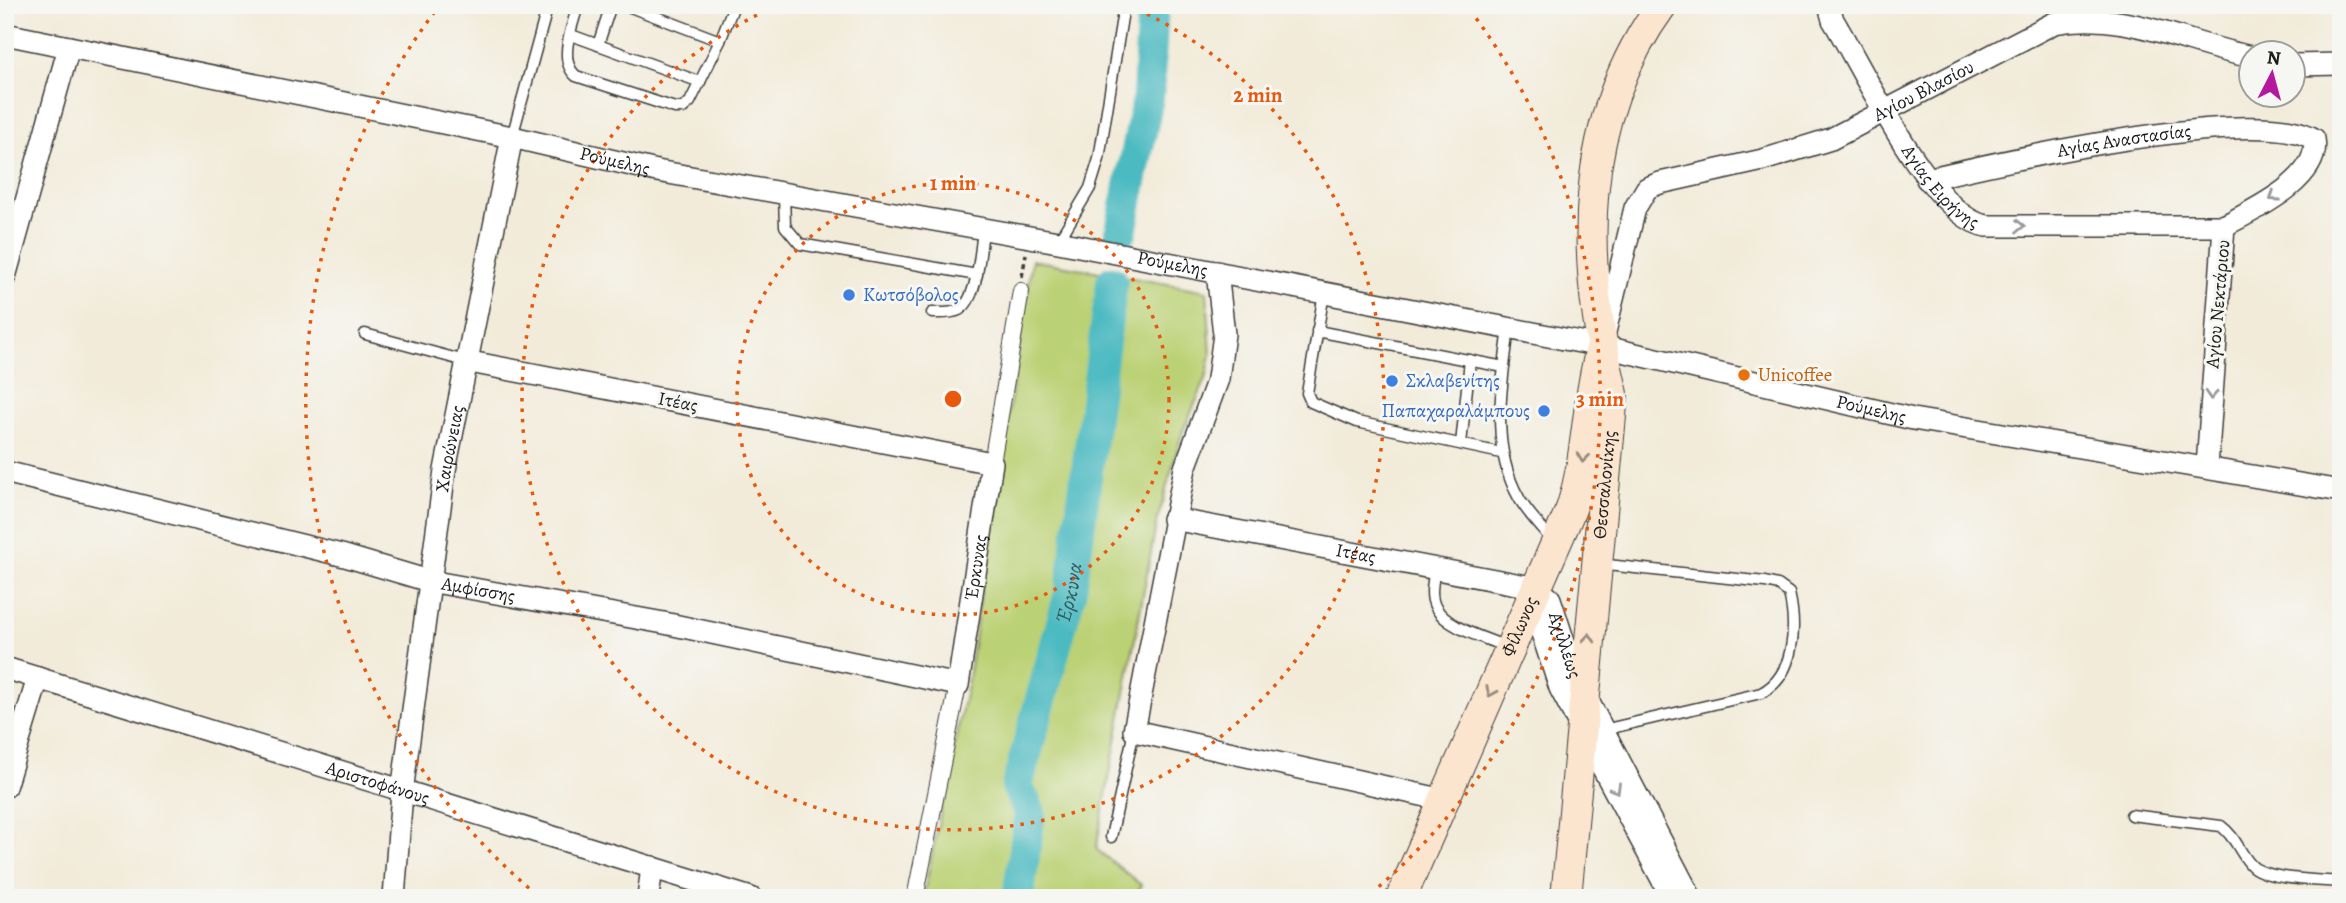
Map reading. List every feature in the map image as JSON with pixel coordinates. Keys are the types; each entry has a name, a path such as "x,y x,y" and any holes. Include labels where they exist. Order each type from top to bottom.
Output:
{"main road":[{"name":"Θεσσαλονίκης","path":"1566,898 1592,730 1584,694 1614,394 1601,346 1589,231 1592,184 1600,144 1625,69 1642,33 1662,5"},
{"name":"Φίλωνος","path":"1401,898 1556,545 1577,490 1590,390 1601,346"}],"street":[{"name":"Αγίας Ειρήνης","path":"1829,5 1833,20 1927,179 1976,225 2224,226"},
{"path":"2077,19 2106,5"},
{"name":"Αγίου Βλασίου","path":"1601,346 1635,208 1647,188 1763,160 1831,139 2054,23 2077,19 2105,20 2178,34 2238,53"},
{"name":"Ρούμελης","path":"5,34 784,195 1217,272 1601,346 1913,419 2341,491"},
{"path":"5,277 69,47"},
{"path":"2308,65 2341,64"},
{"name":"Αγίας Αναστασίας","path":"1927,179 2013,159 2182,131 2251,128 2300,133 2314,139 2316,146"},
{"name":"Χαιρώνειας","path":"394,898 402,792 453,418 512,137"},
{"name":"Αγίου Νεκτάριου","path":"2207,467 2224,226 2273,198 2303,174 2311,164 2316,146"},
{"path":"1217,272 1224,334 1218,379 1185,468 1134,731 1444,800"},
{"name":"Έρκυνας","path":"915,898 958,685 1020,291"},
{"name":"Ιτέας","path":"465,361 992,463"},
{"name":"Αμφίσσης","path":"5,472 345,556 429,581 664,624 958,685"},
{"name":"Ιτέας","path":"1173,519 1537,588"},
{"name":"Αχιλλέως","path":"1537,588 1550,599 1566,654 1584,694"},
{"name":"Αχιλλέως","path":"1537,588 1537,609 1551,664 1691,898"},
{"name":"Αριστοφάνους","path":"5,668 751,898"},
{"path":"5,787 38,678"},
{"name":"Αχιλλέως","path":"1592,730 1629,813 1672,898"},
{"path":"648,898 652,867"}],"lane":[{"name":"Χαιρώνειας","path":"512,137 548,5"},
{"path":"578,5 568,64 576,76 675,108 683,108 690,102 720,41 734,5"},
{"path":"598,45 611,5"},
{"path":"625,5 720,41"},
{"path":"1058,243 1090,188 1099,159 1124,5"},
{"path":"571,34 701,82"},
{"path":"784,195 785,226 800,244 977,275"},
{"path":"932,313 951,313 962,308 977,275 983,231"},
{"path":"1324,293 1307,393 1311,402 1357,422 1501,453"},
{"path":"1509,328 1499,424 1501,453 1519,498 1556,545"},
{"path":"1317,331 1504,367"},
{"name":"Ιτέας","path":"365,334 465,361"},
{"path":"1461,444 1470,360"},
{"path":"1592,730 1761,693 1775,686 1789,662 1793,608 1789,593 1777,585 1765,582 1596,564"},
{"path":"1435,569 1435,608 1447,620 1510,649"},
{"path":"1111,838 1134,731"},
{"path":"2131,815 2221,826 2232,834 2254,868 2272,875 2341,883"}],"path":[{"path":"1020,291 1028,238"}],"green space":[{"path":"1032,260 1207,291 1211,355 1206,379 1182,433 1156,525 1096,849 1141,885 1138,898 923,898 967,685"}],"waterway":[{"name":"Έρκυνα","path":"1121,231 1148,97 1153,5"},
{"name":"Έρκυνα","path":"1018,898 1030,813 1017,786 1071,590 1112,282"}],"place":[{"name":"Κωτσόβολος","path":"849,295"},
{"name":"Unicoffee","path":"1744,375"},
{"name":"Σκλαβενίτης","path":"1392,381"},
{"name":"Παπαχαραλάμπους","path":"1544,411"}]}
